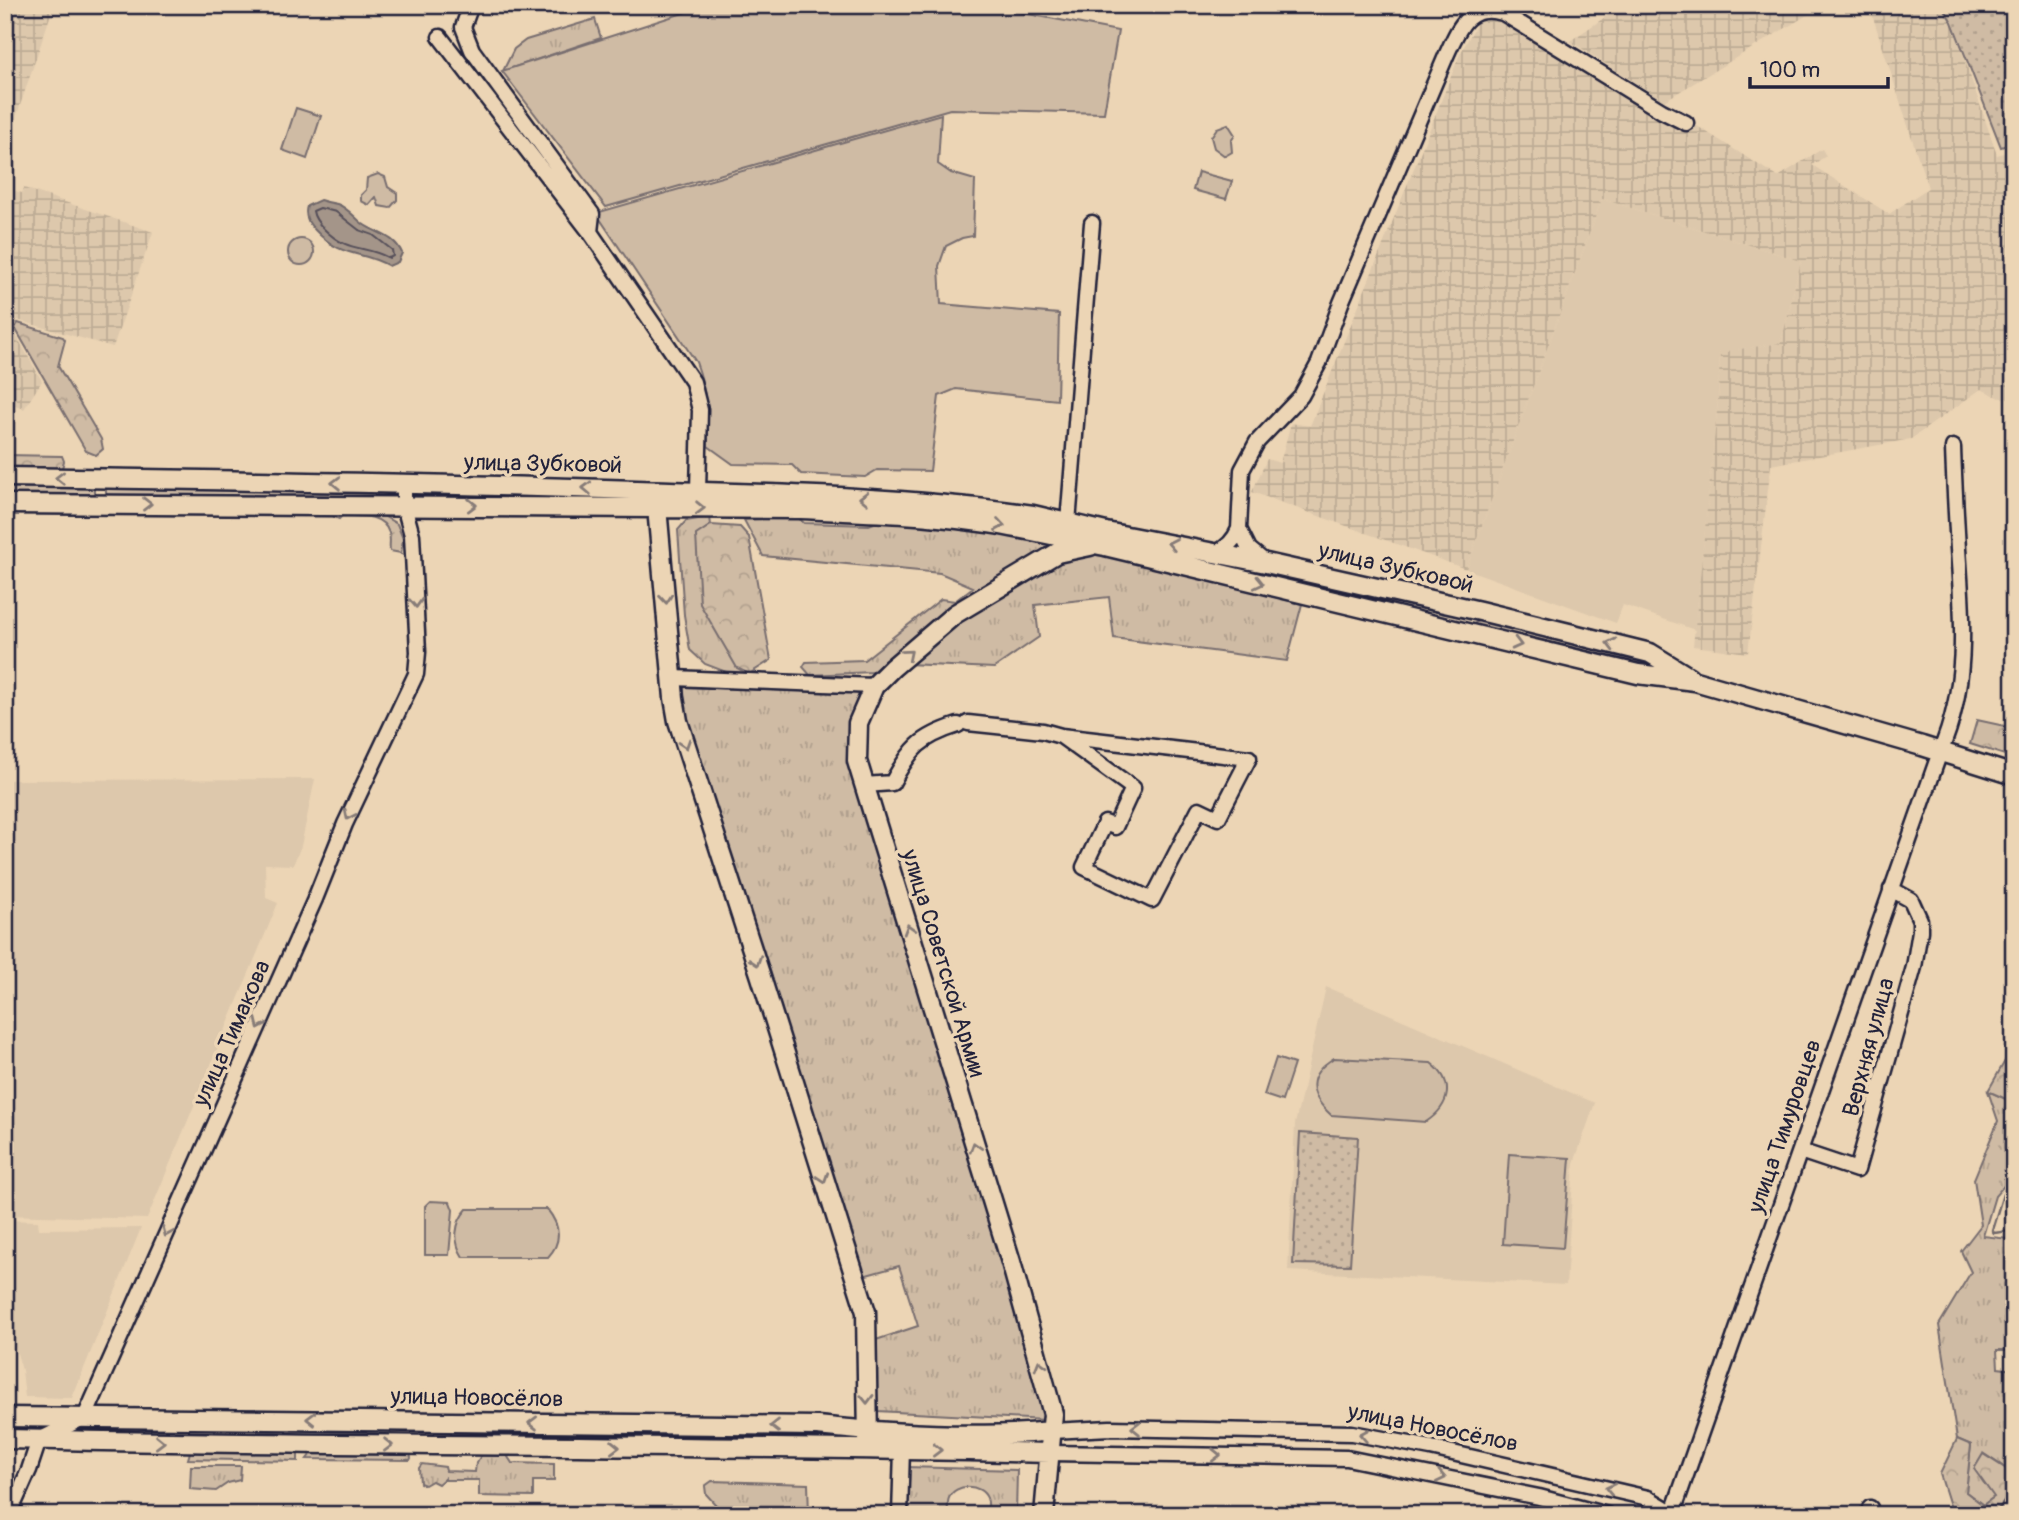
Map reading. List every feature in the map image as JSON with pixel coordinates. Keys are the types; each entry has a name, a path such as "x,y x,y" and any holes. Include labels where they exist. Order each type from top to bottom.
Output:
{"main road":[{"name":"улица Зубковой","path":"5,477 404,484 907,514 1026,528 1072,529 1097,544 1420,623 1638,674 1695,681 2014,775"},
{"name":"улица Зубковой","path":"5,504 404,506 657,499 698,491 908,500 996,510 1072,529 1216,553 1428,598 1650,653 1695,681"},
{"path":"657,499 678,721 866,1312 868,1440"},
{"path":"1057,553 1072,529"},
{"name":"улица Советской Армии","path":"1044,1515 1045,1479 1053,1414 1018,1289 857,761 858,723 874,686 955,614 1057,553 1097,544"},
{"path":"1306,594 1320,593 1322,585 1315,574"},
{"path":"1420,623 1428,598"},
{"path":"1450,630 1461,625 1463,614 1456,605"},
{"path":"1476,634 1470,627 1471,617 1480,611"},
{"path":"1638,674 1651,670 1654,662 1650,653"},
{"name":"улица Новосёлов","path":"5,1417 817,1426 902,1449 1050,1453"},
{"path":"85,1417 85,1430 92,1441"},
{"path":"32,1419 38,1440"},
{"name":"улица Новосёлов","path":"5,1439 868,1440 1052,1431"}],"street":[{"path":"471,5 463,27 472,50 592,214 590,232"},
{"path":"1266,563 1248,549 1239,529 1242,470 1247,457 1269,427 1301,396 1319,363 1341,303 1463,21 1481,12 1492,10 1503,13 1662,111 1686,122"},
{"path":"440,37 590,232 694,382 700,410 698,491"},
{"path":"456,56 472,50"},
{"path":"1072,529 1092,223"},
{"path":"1940,752 1957,701 1964,646 1953,447"},
{"path":"101,479 101,504"},
{"name":"улица Тимакова","path":"85,1417 345,824 416,674 418,652 412,535 404,506 404,484"},
{"path":"1216,553 1227,547 1239,529"},
{"path":"674,678 874,686"},
{"path":"864,785 892,783 909,751 934,733 963,724 1042,731 1061,736 1249,758 1218,818 1199,809 1152,900 1084,867 1105,823 1115,827 1132,788 1061,736"},
{"name":"улица Тимуровцев","path":"1672,1514 1940,752"},
{"name":"Верхняя улица","path":"1800,1151 1857,1170 1914,967 1920,931 1920,920 1912,900 1892,889"},
{"path":"9,1515 29,1470 38,1440 85,1417"},
{"name":"улица Новосёлов","path":"1052,1431 1110,1428 1352,1433 1404,1442 1648,1498 1672,1514"},
{"path":"1177,1429 1177,1454"},
{"path":"900,1515 902,1449"},
{"name":"улица Новосёлов","path":"1050,1453 1347,1458 1539,1497 1607,1515"}],"shaded area":[{"path":"5,5 54,5 5,150"},
{"path":"1487,5 1521,5 1518,13 1778,177 1822,149 1826,156 1812,165 1889,214 1928,188 1869,5 1941,5 1952,22 1997,155 2014,150 2014,398 2000,398 1981,389 1911,439 1771,465 1748,653 1693,646 1718,401 1720,352 1781,343 1801,261 1602,199 1466,569 1252,492 1267,459 1280,463 1291,423 1310,426 1460,54"},
{"path":"1623,5 1824,5 1664,101 1570,41"},
{"path":"5,188 22,193 24,188 153,232 113,347 17,320 17,323 11,326 42,381 24,409 15,405 5,424"},
{"path":"1602,199 1801,261 1781,343 1720,353 1718,401 1695,630 1623,605 1616,623 1466,569"},
{"path":"315,779 301,846 293,865 265,864 266,898 278,903 147,1219 5,1215 5,780"},
{"path":"1326,987 1595,1103 1574,1163 1566,1285 1288,1271 1295,1124"},
{"path":"5,1220 38,1221 39,1229 141,1228 72,1398 25,1397 13,1332 9,1332 9,1312 5,1312"}],"green space":[{"path":"708,5 981,5 1118,31 1104,113 950,109 606,207 502,71"},
{"path":"1941,5 2014,5 2014,143 2001,147 1952,22"},
{"path":"595,19 601,38 503,71 514,49 526,40"},
{"path":"296,108 321,116 307,159 282,150"},
{"path":"941,114 938,164 951,173 975,180 973,236 946,246 939,266 941,304 1059,314 1057,400 956,389 939,396 930,471 877,470 865,477 801,474 792,465 733,464 708,446 703,383 696,362 596,213"},
{"path":"1228,124 1235,135 1231,141 1232,152 1225,156 1214,148 1211,137 1217,128"},
{"path":"1198,172 1232,181 1226,199 1193,190"},
{"path":"378,174 385,177 388,187 397,193 397,200 390,208 379,206 376,197 369,205 361,201 367,178"},
{"path":"301,239 310,243 314,252 310,261 301,265 292,261 288,252 292,243"},
{"path":"18,323 63,337 65,340 58,366 101,439 103,449 96,455 86,451 15,328"},
{"path":"5,455 62,456 64,461 62,468 5,468"},
{"path":"5,481 94,485 94,496 5,499"},
{"path":"106,486 377,490 377,499 106,496"},
{"path":"422,492 620,497 620,500 418,499"},
{"path":"378,513 397,524 403,539 401,553 390,551 389,533 382,522 363,516 342,516 339,519 334,517 335,514"},
{"path":"710,517 711,525 696,536 737,667 749,674 726,672 705,664 690,650 684,615 678,530 686,521"},
{"path":"797,517 804,523 869,525 882,520 1033,536 1053,548 950,609 872,672 810,675 803,667 806,662 864,660 941,599 955,601 973,587 940,573 763,556 744,520"},
{"path":"711,525 740,527 749,537 771,660 749,674 737,668 700,604 696,535"},
{"path":"1097,551 1302,604 1287,661 1114,638 1109,597 1035,605 1039,637 994,668 908,664 959,621 1060,561"},
{"path":"1482,618 1640,659 1639,666 1479,631 1475,623"},
{"path":"682,687 863,693 851,721 1049,1413 1047,1420 877,1411 876,1340 918,1326 899,1266 863,1276 682,716"},
{"path":"1977,720 2014,728 2014,758 1970,744"},
{"path":"2014,1045 2014,1091 2006,1099 1988,1091"},
{"path":"1276,1058 1294,1064 1282,1101 1264,1095"},
{"path":"1334,1058 1431,1063 1439,1070 1447,1086 1445,1101 1426,1122 1331,1115 1318,1100 1313,1085 1318,1071"},
{"path":"1988,1091 2006,1099 2014,1091 2014,1174 1995,1196 1983,1236 2008,1239 2014,1234 2014,1350 1997,1350 1998,1368 2014,1370 2014,1396 2011,1402 2015,1427 2009,1451 2014,1468 2010,1471 1984,1454 1994,1497 1983,1505 1966,1492 1971,1445 1957,1439 1939,1325 1971,1272 1961,1251 1981,1225 1974,1179 1998,1121"},
{"path":"1300,1133 1358,1137 1350,1265 1293,1264"},
{"path":"1509,1154 1570,1158 1563,1248 1503,1244"},
{"path":"430,1201 450,1202 453,1210 449,1255 425,1255 425,1206"},
{"path":"467,1209 547,1209 557,1227 556,1245 548,1257 463,1257 456,1233 459,1220"},
{"path":"96,1427 804,1434 803,1444 97,1435"},
{"path":"1957,1439 1971,1445 1966,1492 1983,1505 1994,1497 1974,1469 1983,1454 2014,1474 2014,1515 1953,1515 1940,1474"},
{"path":"191,1449 294,1451 298,1455 298,1461 188,1459"},
{"path":"314,1450 410,1452 411,1458 307,1459"},
{"path":"485,1450 504,1451 512,1463 554,1464 554,1481 533,1481 533,1497 479,1496 479,1480 445,1478 438,1484 432,1481 425,1485 420,1483 419,1468 422,1464 445,1467 446,1471 475,1472 476,1463"},
{"path":"191,1466 241,1466 240,1480 228,1483 216,1491 190,1489"},
{"path":"906,1467 1017,1470 1016,1515 988,1515 988,1502 984,1493 974,1487 962,1487 949,1498 948,1515 905,1515"},
{"path":"712,1481 808,1484 809,1515 725,1515 706,1494 705,1486"}],"water":[{"path":"320,200 341,205 363,224 394,242 402,253 398,262 389,266 343,250 325,239 310,225 306,216 307,206"}],"waterway":[{"path":"2014,1182 2003,1194 1992,1230 1994,1233 2014,1228"},
{"path":"1994,1515 2013,1490 2014,1480"}]}
